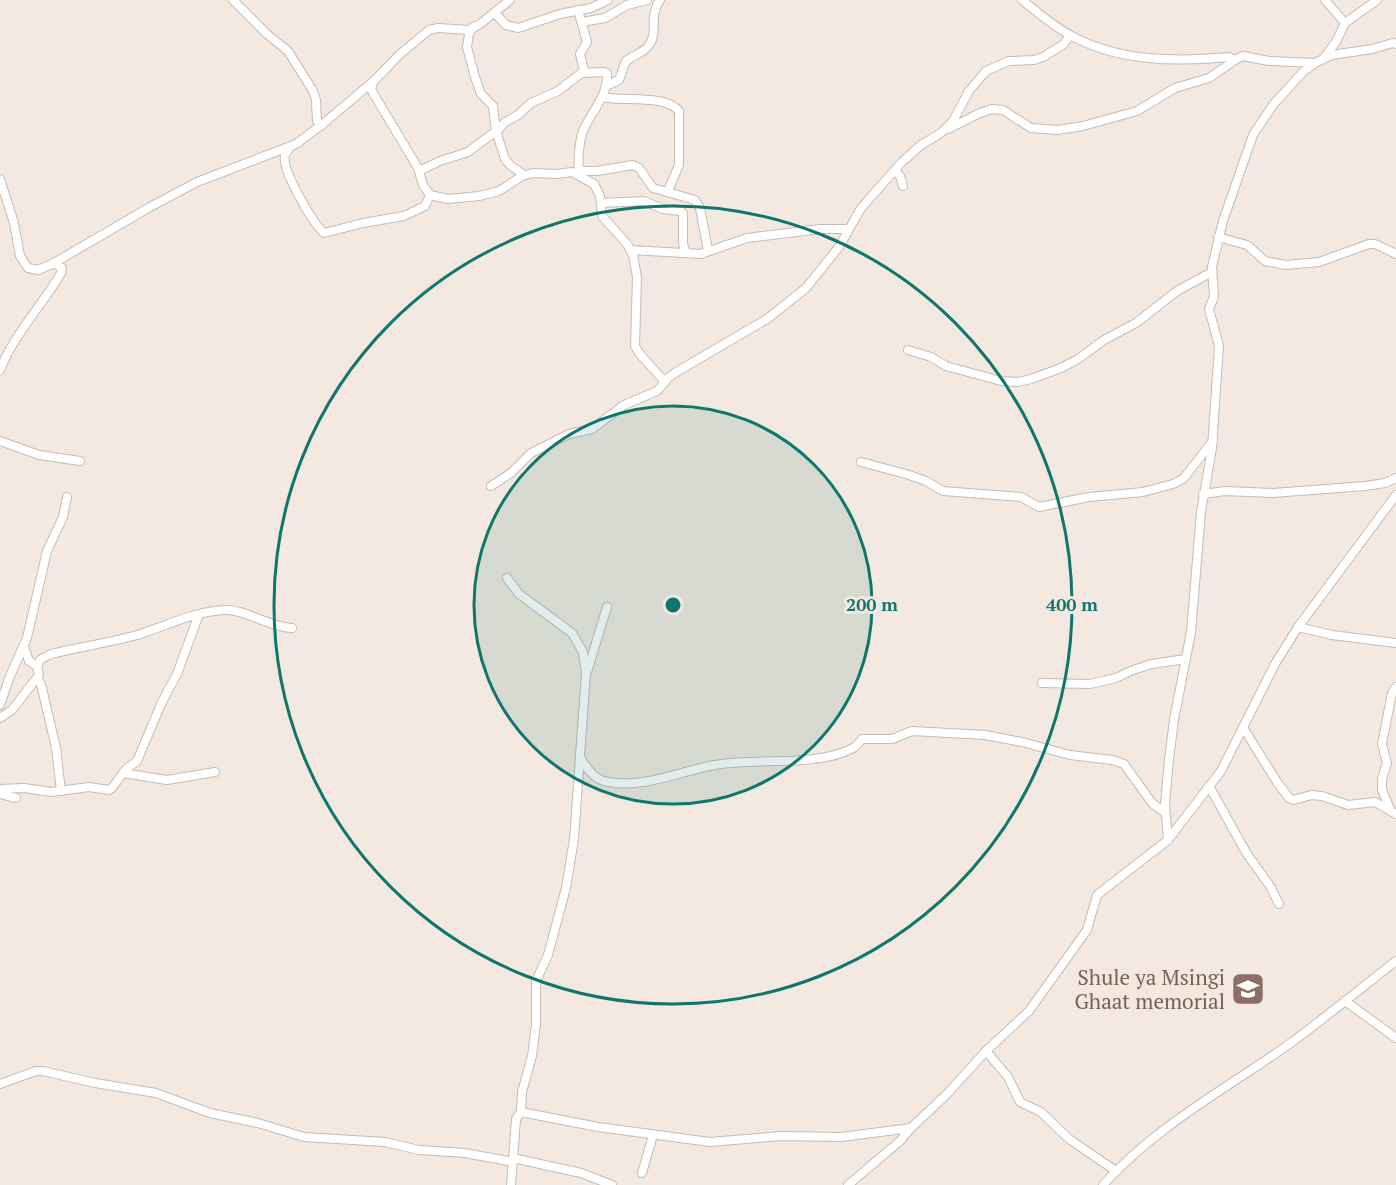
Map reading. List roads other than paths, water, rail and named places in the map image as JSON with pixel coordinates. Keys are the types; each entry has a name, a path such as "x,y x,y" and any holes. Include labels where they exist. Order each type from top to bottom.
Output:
{"street":[{"path":"233,0 268,35 283,45 297,63 313,91 317,121 321,126"},
{"path":"0,179 23,264 33,270 54,263 197,182 290,147 321,126 429,30 438,28 464,30 474,26 510,0"},
{"path":"583,0 588,9"},
{"path":"495,12 506,25 518,28 560,14 597,7 608,0"},
{"path":"582,22 605,18 627,5 647,0"},
{"path":"606,86 619,80 626,61 645,50 651,43 654,34 653,11 660,0"},
{"path":"1022,0 1070,35 1102,50 1123,55 1175,59 1229,57 1234,60"},
{"path":"1325,0 1345,22"},
{"path":"491,486 511,472 531,453 568,434 592,429 624,405 657,392 678,370 758,325 788,303 820,273 844,240 860,210 895,170 921,145 941,133 992,109 1003,110 1031,128 1057,130 1083,126 1137,111 1175,88 1209,78 1243,56 1269,61 1318,62 1336,42 1345,22 1377,0"},
{"path":"419,171 440,161 468,153 531,103 553,94 582,73 585,68 580,54 587,42 578,10"},
{"path":"474,26 468,38 467,51 481,94 493,106 496,132 507,163 524,175"},
{"path":"941,133 953,121 969,91 986,71 1010,61 1034,60 1043,57 1064,44 1070,35"},
{"path":"1168,840 1164,812 1174,720 1191,632 1203,494 1213,441 1219,346 1209,309 1214,297 1212,272 1218,237 1253,135 1273,105 1303,72 1318,62 1338,54 1396,44"},
{"path":"579,173 579,147 583,131 602,97 607,75 605,72 582,73"},
{"path":"375,80 371,88 374,96 419,171 423,185 430,195 448,200 479,196 499,191 524,175 533,173 579,173 633,165 639,168 652,187 692,198 698,203 708,251"},
{"path":"602,97 665,101 679,111 679,165 668,191"},
{"path":"290,147 285,156 287,170 312,218 324,233 363,222 404,216 425,206 430,195"},
{"path":"895,170 903,186"},
{"path":"579,173 594,184 599,191 602,216 631,250 637,277 635,346 665,382"},
{"path":"601,203 644,201 663,209 680,211 683,213 683,244 686,253"},
{"path":"631,250 701,254 747,238 820,229 849,229"},
{"path":"1218,237 1247,245 1265,261 1286,265 1319,261 1369,244 1375,244 1396,254"},
{"path":"0,370 17,337 61,273 62,268 54,263"},
{"path":"908,350 931,357 946,366 1001,381 1018,382 1031,379 1078,359 1104,340 1136,323 1177,291 1212,272"},
{"path":"0,441 39,455 80,461"},
{"path":"861,462 906,474 943,491 1021,497 1039,507 1089,497 1143,492 1173,484 1183,479 1213,441"},
{"path":"1203,494 1225,491 1274,493 1365,486 1385,483 1396,478"},
{"path":"848,1185 893,1147 947,1094 986,1051 1029,1011 1089,926 1097,895 1168,840 1221,771 1275,664 1298,627 1396,495"},
{"path":"0,705 10,676 24,647 46,551 63,518 67,496"},
{"path":"507,578 519,594 572,633 583,652 586,674 574,839 566,888 548,954 536,981 533,1045 522,1092 521,1112 516,1119 512,1185"},
{"path":"586,674 607,607"},
{"path":"61,791 56,748 38,679 37,666 41,659 51,654 130,637 199,614 230,610 272,625 292,628"},
{"path":"0,789 24,788 51,792 88,787 109,790 115,786 127,767 137,760 177,674 199,614"},
{"path":"1298,627 1325,634 1396,643"},
{"path":"24,647 29,661 37,666"},
{"path":"1042,683 1097,682 1116,678 1143,667 1186,659"},
{"path":"0,718 12,710 23,694 38,679"},
{"path":"1393,812 1382,790 1382,779 1387,763 1382,744 1392,693 1396,687"},
{"path":"1244,729 1276,782 1289,798 1294,800 1311,795 1322,796 1348,805 1375,802 1393,812"},
{"path":"581,759 593,776 600,780 630,783 724,763 818,758 854,748 862,739 891,739 912,731 985,735 1022,742 1049,751 1112,760 1124,764 1152,803 1164,812"},
{"path":"123,773 166,780 215,772"},
{"path":"1209,786 1247,854 1270,886 1279,904"},
{"path":"0,794 16,798"},
{"path":"1103,1185 1138,1149 1168,1125 1287,1045 1396,962"},
{"path":"1346,1001 1396,1038"},
{"path":"986,1051 1008,1077 1020,1102 1041,1112 1069,1139 1116,1170"},
{"path":"0,1084 36,1071 43,1071 95,1083 156,1093 210,1113 258,1123 304,1137 385,1142 419,1149 513,1160 581,1173 612,1185"},
{"path":"521,1112 598,1127 720,1142 781,1136 841,1137 911,1128"},
{"path":"642,1173 653,1135"},
{"path":"581,1173 591,1185"}],"place":[{"name":"Shule ya Msingi Ghaat memorial","path":"1248,989"}]}
